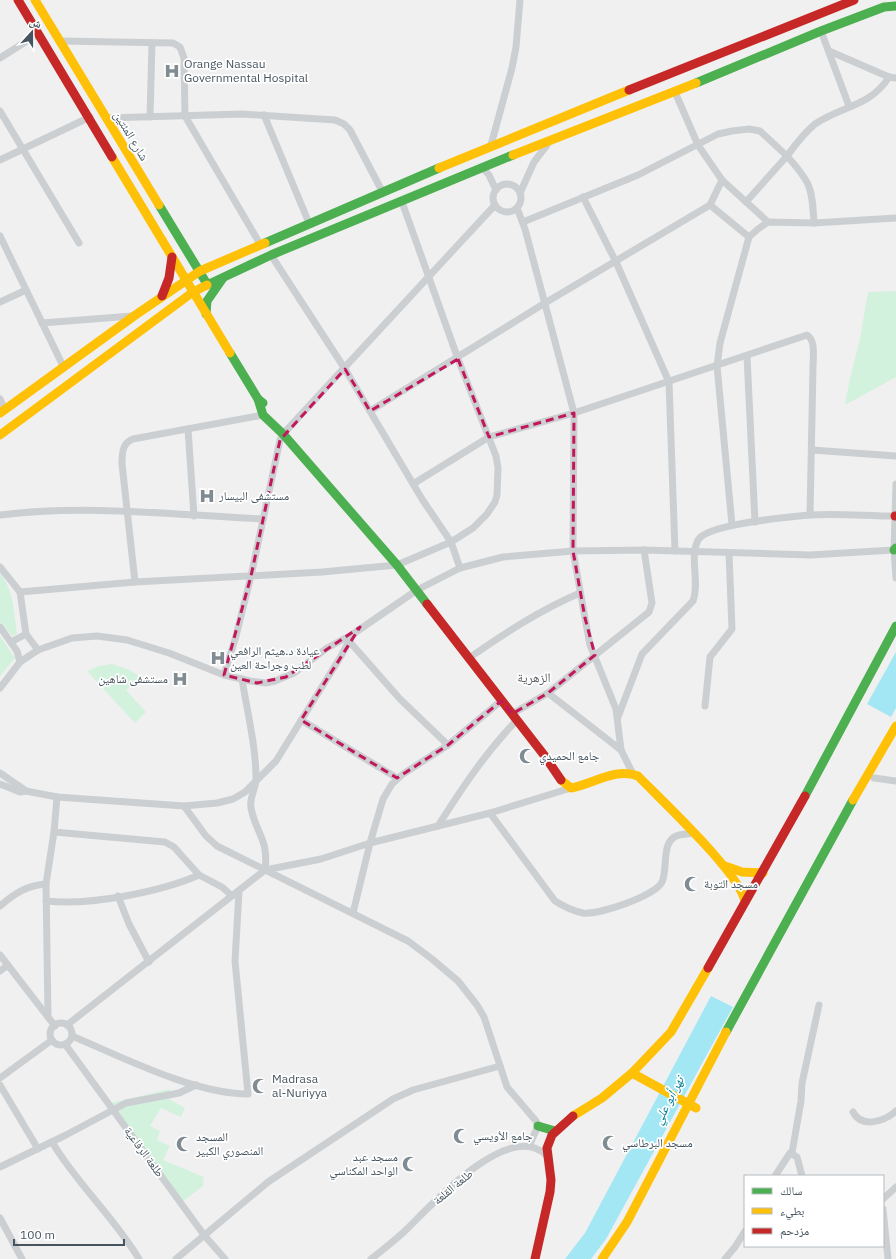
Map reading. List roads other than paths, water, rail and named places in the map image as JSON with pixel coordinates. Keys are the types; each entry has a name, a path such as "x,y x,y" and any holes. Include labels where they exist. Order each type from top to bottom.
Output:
{"main road":[{"path":"18,0 90,117 206,314 258,399 266,407 283,434"},
{"name":"شارع المئتين","path":"35,0 207,284"},
{"path":"2,411 64,368 134,316 200,271 491,145 854,0"},
{"path":"0,435 193,292 207,284 271,255 402,202 553,138 675,92 884,7 896,6"},
{"path":"823,12 825,30"},
{"path":"161,297 169,278 172,257"},
{"path":"206,314 207,301 224,276"},
{"path":"258,399 263,415 283,434 398,565 544,755 563,783 571,788 592,784 622,772 632,772 644,780 695,833 724,866 744,894 745,902"},
{"path":"535,1259 551,1186 547,1156 549,1141 555,1130 583,1109 602,1098 632,1073 672,1032 745,902 763,873 896,626"},
{"path":"602,1259 627,1222 847,810 896,726"},
{"path":"612,1259 634,1225 689,1104 753,999 874,778 896,741"},
{"path":"724,866 742,872 763,873"},
{"path":"632,1073 689,1104"},
{"path":"538,1126 555,1130"}],"street":[{"path":"491,145 514,61 520,0"},
{"path":"825,30 829,51 849,106"},
{"path":"0,58 38,34"},
{"path":"60,41 173,43 180,47 184,58 185,116 260,244"},
{"path":"150,116 152,43"},
{"path":"746,202 815,125 849,106 873,96 892,77 829,51"},
{"path":"675,92 698,145 722,180 768,222"},
{"path":"0,111 78,243"},
{"path":"106,118 242,114 335,120 344,124 356,139 382,191"},
{"path":"264,115 309,223"},
{"path":"0,160 90,117"},
{"path":"522,222 638,175 718,134 749,129 760,131 765,135 805,177 810,186 814,223"},
{"path":"553,138 534,162 520,193 520,201 517,208 545,303 574,413 574,551 590,645 618,717 621,750 632,772"},
{"path":"482,167 489,175 496,190 494,197 495,205 505,212 517,208"},
{"path":"370,411 458,359 545,303 710,205 722,180"},
{"path":"496,190 507,184 515,187 520,193"},
{"path":"583,197 616,262 669,382 675,551"},
{"path":"20,592 135,582 251,576 398,565 451,542 473,528 487,514 495,502 497,495 498,468 496,456 428,278 402,202"},
{"path":"224,675 236,636 251,576 280,440 283,434 345,369 495,205"},
{"path":"710,205 749,237"},
{"path":"732,525 717,366 724,329 749,237 768,222 814,223 896,218"},
{"path":"0,236 64,368"},
{"path":"271,255 345,369 414,484 451,542 460,568"},
{"path":"0,302 26,290"},
{"path":"42,322 134,316"},
{"path":"414,484 488,437 574,413 747,356 805,335 810,338 812,346 813,367 810,515"},
{"path":"747,356 755,522"},
{"path":"0,399 2,411"},
{"path":"135,582 126,512 122,464 122,451 125,445 133,439 263,415"},
{"path":"188,429 194,516"},
{"path":"812,450 896,456"},
{"path":"896,484 896,578"},
{"path":"0,515 33,511 126,512 263,519"},
{"path":"618,717 642,654 693,601 695,590 695,552 698,541 702,535 709,531 732,525 810,515 896,516"},
{"path":"0,688 20,662 38,650 72,638 97,636 127,640 141,644 169,653 224,675 257,683 286,677 327,648 353,634 417,590 460,568 503,557 574,551 644,550 810,555 895,549"},
{"path":"438,826 477,767 515,717 548,694 645,615 651,608 651,597 644,550"},
{"path":"705,706 710,657 732,629 729,553"},
{"path":"0,566 20,592 26,634 38,650"},
{"path":"469,658 516,625 548,607 580,593"},
{"path":"0,627 11,642 20,662"},
{"path":"11,642 26,634"},
{"path":"0,784 20,792 26,791 57,797 184,806 217,803 233,799 245,792 276,760 353,634"},
{"path":"349,641 400,699 448,746"},
{"path":"242,679 252,738 256,780 251,796 251,808 265,848 265,870"},
{"path":"548,694 621,750"},
{"path":"353,913 370,843 383,799 397,778 448,746 501,701"},
{"path":"301,720 397,778"},
{"path":"0,773 26,791"},
{"path":"874,778 896,781"},
{"path":"67,1025 265,870 321,859 370,843 490,813 571,788"},
{"path":"48,1017 46,884 54,832 57,797"},
{"path":"184,806 210,841 408,941 458,981 484,1017 507,1087 531,1114 538,1126 529,1146 537,1149 547,1156"},
{"path":"490,813 555,901 583,913 596,913 655,891 662,882 668,844 676,836 695,833"},
{"path":"54,832 165,842 174,847 200,875 211,880 232,896"},
{"path":"46,900 81,902 118,896 169,886 200,875"},
{"path":"0,906 11,896 28,886 46,884"},
{"path":"72,1036 142,1065 196,1085 234,1094 248,1094 235,961 239,891"},
{"path":"118,896 129,924 148,962"},
{"path":"0,954 55,1026"},
{"path":"0,971 8,965"},
{"path":"776,1175 789,1154 792,1153 801,1101 802,1083 819,1005"},
{"path":"61,1024 67,1025 71,1030 72,1036 70,1041 65,1044 58,1044 52,1040 51,1031 55,1026 61,1024"},
{"path":"0,1078 52,1040"},
{"name":"طلعة الرفاعية","path":"65,1044 204,1235 225,1259"},
{"path":"176,1259 268,1182 393,1098 413,1090 500,1066"},
{"path":"0,1085 38,1149"},
{"path":"0,1167 52,1142 126,1103 179,1092 196,1085"},
{"path":"853,1112 860,1119 871,1122 881,1120 896,1111"},
{"path":"52,1142 69,1168 115,1223 139,1259"},
{"name":"طلعة القلعة","path":"371,1259 380,1253 464,1176 489,1159 517,1147 529,1146"},
{"path":"792,1153 798,1160 802,1175"},
{"path":"884,1198 896,1187"},
{"path":"0,1218 22,1259"},
{"path":"884,1219 888,1259"},
{"path":"725,1259 733,1251 744,1233"}],"water":[{"path":"896,652 896,708 891,717 867,704"},
{"name":"نهر أبو علي","path":"711,996 733,1007 606,1239 591,1259 565,1259 585,1233"}],"place":[{"name":"Orange Nassau Governmental Hospital","path":"172,71"},
{"name":"مستشفی البيسار","path":"207,496"},
{"name":"عيادة د.هيثم الرافعي لطب وجراحة العين","path":"218,658"},
{"name":"مستشفى شاهين","path":"180,679"},
{"name":"جامع الحميدي","path":"527,756"},
{"name":"مسجد التوبة","path":"692,884"},
{"name":"Madrasa al-Nuriyya","path":"260,1086"},
{"name":"جامع الأويسي","path":"461,1136"},
{"name":"مسجد البرطاسي","path":"610,1143"},
{"name":"المسجد المنصوري الكبير","path":"184,1144"},
{"name":"مسجد عبد الواحد المكناسي","path":"410,1164"}],"district":[{"name":"الزهرية","path":"534,677"}]}
